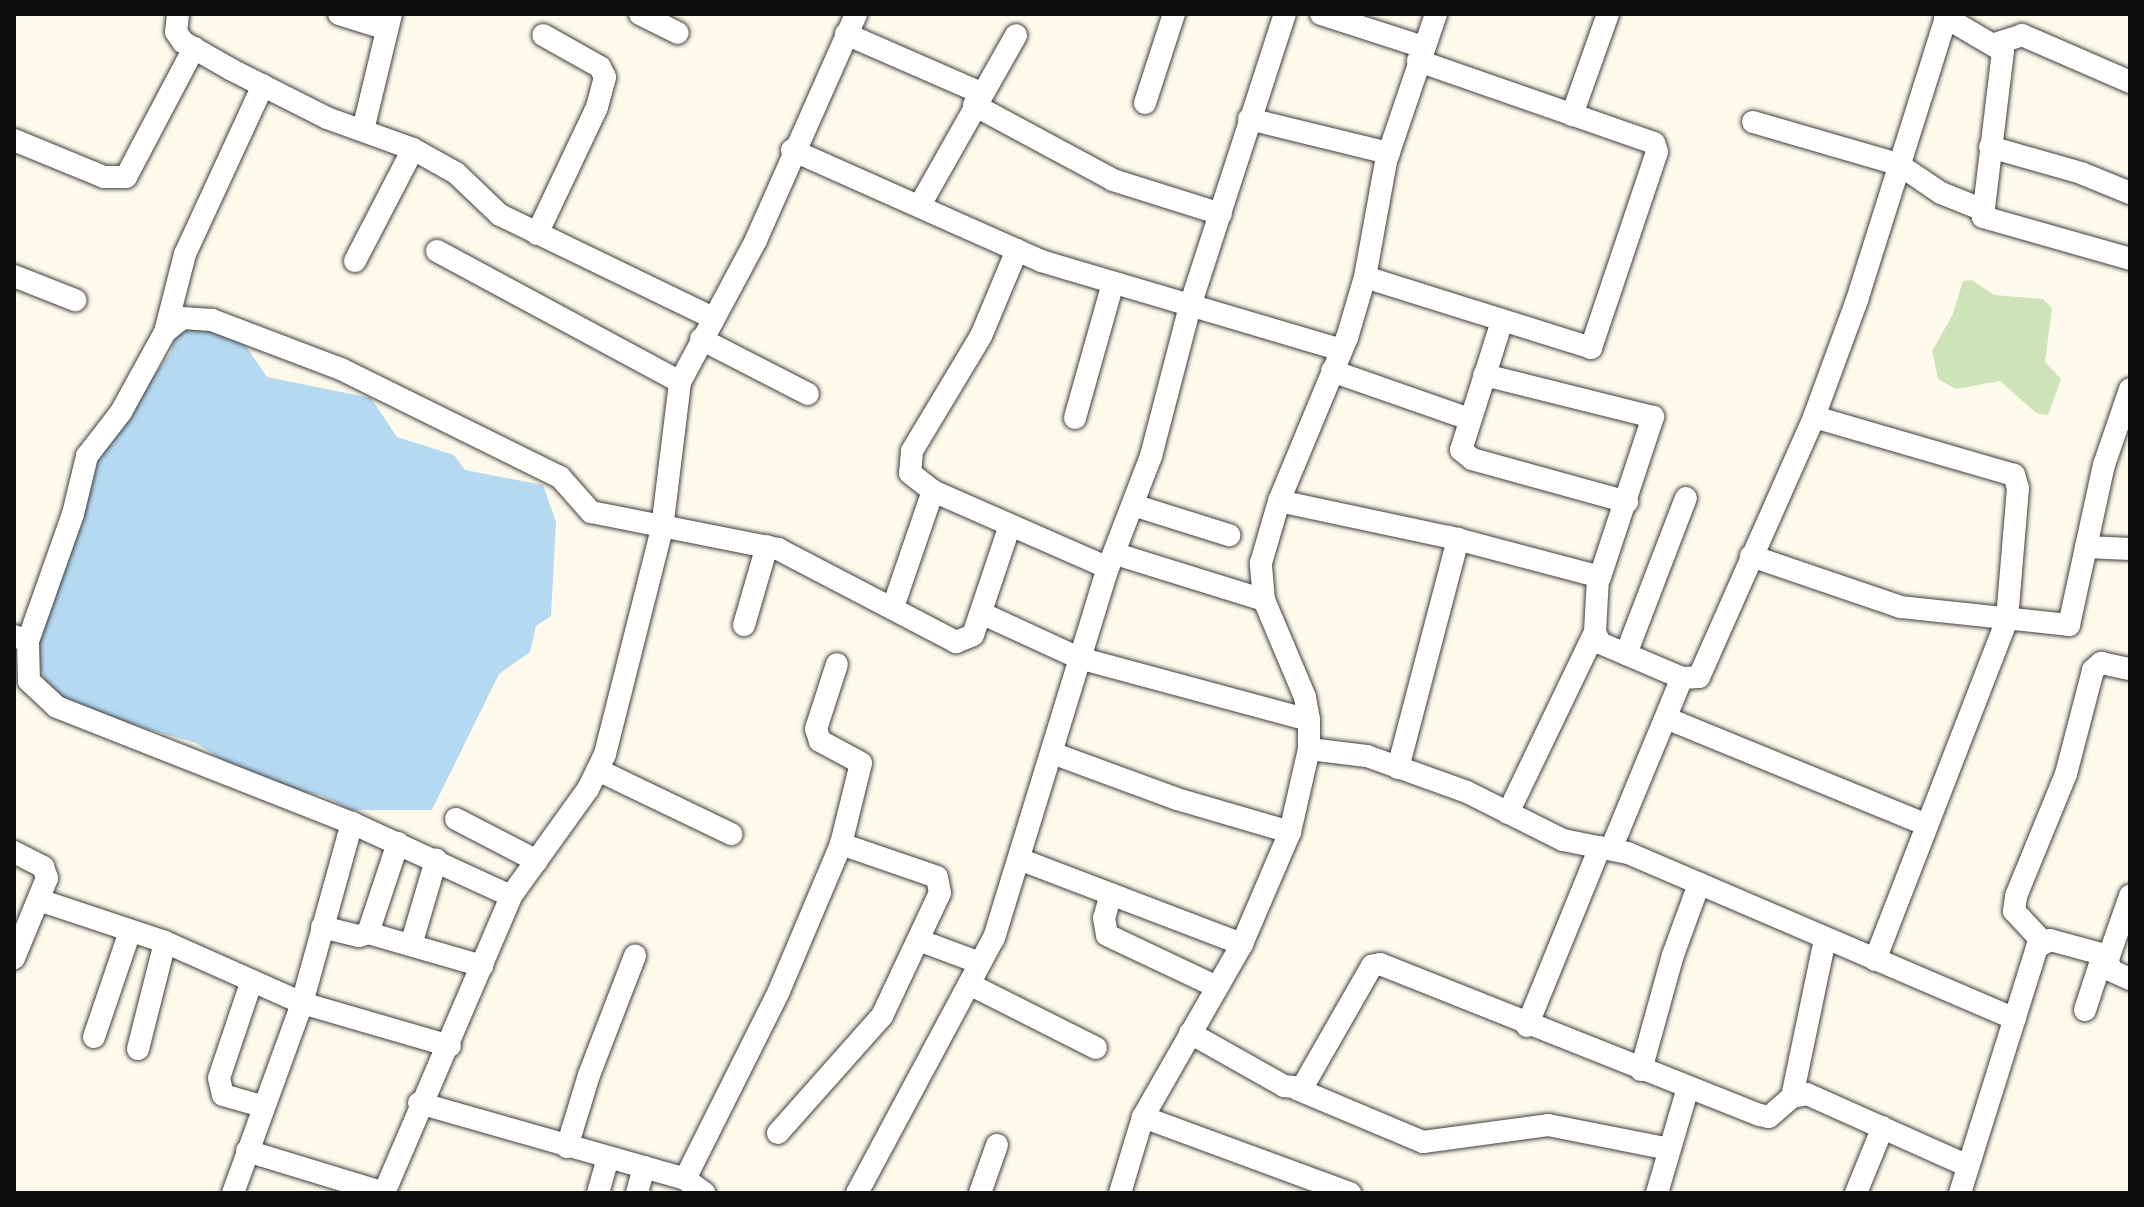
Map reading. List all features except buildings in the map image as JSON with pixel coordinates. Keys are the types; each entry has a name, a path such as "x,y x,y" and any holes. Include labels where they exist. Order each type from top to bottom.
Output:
{"street":[{"path":"178,14 176,32 194,48 263,85 413,149 456,173 491,209 711,317"},
{"path":"339,14 389,22 363,130"},
{"path":"640,14 678,33"},
{"path":"1145,103 1174,14"},
{"path":"857,1193 994,938 1079,658 1133,505 1190,306 1285,14"},
{"path":"1321,14 1658,149 1595,344 1586,348 1365,277"},
{"path":"1120,1193 1143,1117 1242,944 1290,832 1309,749 1309,720 1305,697 1264,600 1261,563 1279,501 1337,360 1365,277 1389,153 1436,14"},
{"path":"1572,115 1608,14"},
{"path":"1595,632 1600,643 1682,678 1699,677 1706,667 1751,556 1814,417 1857,300 1946,16 1995,44 2003,58 1981,209"},
{"path":"247,1151 384,1193 419,1103 450,1046 511,896 598,770 662,529 680,382 711,317 756,240 792,150 851,24 1113,180 1221,214"},
{"path":"537,234 597,107 605,77 600,67 543,35"},
{"path":"920,205 1016,35"},
{"path":"1995,44 2022,35 2130,82"},
{"path":"14,140 104,177 126,177 194,48"},
{"path":"263,85 185,254 165,332 121,412 87,456 73,514 21,639 29,681 57,707 352,823 511,896"},
{"path":"1249,119 1389,153"},
{"path":"1753,122 1898,164 1941,193 1981,209 1989,220 2129,255"},
{"path":"1990,147 2081,173 2130,193"},
{"path":"355,261 413,149"},
{"path":"792,150 1017,250 1190,306 1337,360 1469,419"},
{"path":"1017,250 981,336 912,451 910,473 933,491 1010,525 1112,561 1264,600"},
{"path":"437,251 680,382"},
{"path":"14,276 75,300"},
{"path":"1075,418 1113,283"},
{"path":"165,332 182,318 212,320 341,369 560,477 591,512 662,529 767,546 816,565 962,642 973,635 1010,525"},
{"path":"1502,321 1462,443 1468,457 1627,502"},
{"path":"701,339 808,394"},
{"path":"1484,375 1650,413 1654,422 1598,578 1595,632 1508,813"},
{"path":"1751,556 1901,607 2069,625 2112,438 2130,389"},
{"path":"1814,417 2014,475 2018,488 2007,619 1875,960"},
{"path":"893,607 933,491"},
{"path":"1626,654 1686,498"},
{"path":"1279,501 1458,539 1598,578"},
{"path":"1133,505 1229,535"},
{"path":"1398,768 1458,539"},
{"path":"744,625 767,546"},
{"path":"2086,547 2130,549"},
{"path":"981,613 1079,658 1309,720"},
{"path":"2130,669 2101,663 2093,670 2066,774 2016,896 2014,911 2042,941 2104,958 2112,971 2130,979"},
{"path":"685,1179 779,991 841,844 861,763 854,755 820,741 816,729 837,664"},
{"path":"1527,1026 1682,678"},
{"path":"1666,718 1927,825"},
{"path":"1309,749 1367,756 1508,813 1563,840 1605,848 1699,884 2015,1019"},
{"path":"1052,753 1177,799 1290,832"},
{"path":"598,770 731,834"},
{"path":"456,819 537,861"},
{"path":"233,1193 261,1106 302,1003 352,823"},
{"path":"368,933 398,843"},
{"path":"778,1133 882,1016 921,941 940,880 841,844"},
{"path":"14,852 46,871 39,900 14,958"},
{"path":"1019,859 1242,944"},
{"path":"411,945 436,860"},
{"path":"1641,1070 1673,955 1699,884"},
{"path":"1111,894 1104,918 1107,935 1217,987"},
{"path":"2085,1010 2104,958 2117,945 2130,896"},
{"path":"39,900 165,942 251,983 302,1003 450,1046"},
{"path":"322,927 359,936 368,933 482,966"},
{"path":"94,1037 130,931"},
{"path":"1792,1097 1825,939"},
{"path":"921,941 980,963"},
{"path":"1960,1193 2042,941"},
{"path":"138,1049 165,942"},
{"path":"567,1147 589,1075 635,956"},
{"path":"1297,1089 1375,963 1527,1026 1766,1117 1792,1097 1807,1094 1968,1166"},
{"path":"251,983 219,1078 223,1095 261,1106"},
{"path":"969,984 1096,1048"},
{"path":"1190,1033 1297,1089 1423,1142 1548,1125 1669,1149"},
{"path":"1657,1193 1688,1088"},
{"path":"419,1103 685,1179 704,1193"},
{"path":"1143,1117 1350,1193"},
{"path":"1856,1193 1883,1127"},
{"path":"980,1193 997,1145"},
{"path":"598,1193 608,1158"},
{"path":"637,1193 644,1167"}],"green space":[{"path":"1972,280 1994,295 2043,299 2052,308 2045,362 2061,379 2048,415 2036,413 2000,381 1956,389 1938,379 1932,351 1952,316 1963,281"}],"water":[{"path":"176,326 236,331 267,377 371,398 397,437 454,455 465,470 543,485 556,522 551,616 536,626 530,652 499,674 432,810 351,810 321,795 256,782 196,743 56,703 32,651 96,459 171,352"}]}
